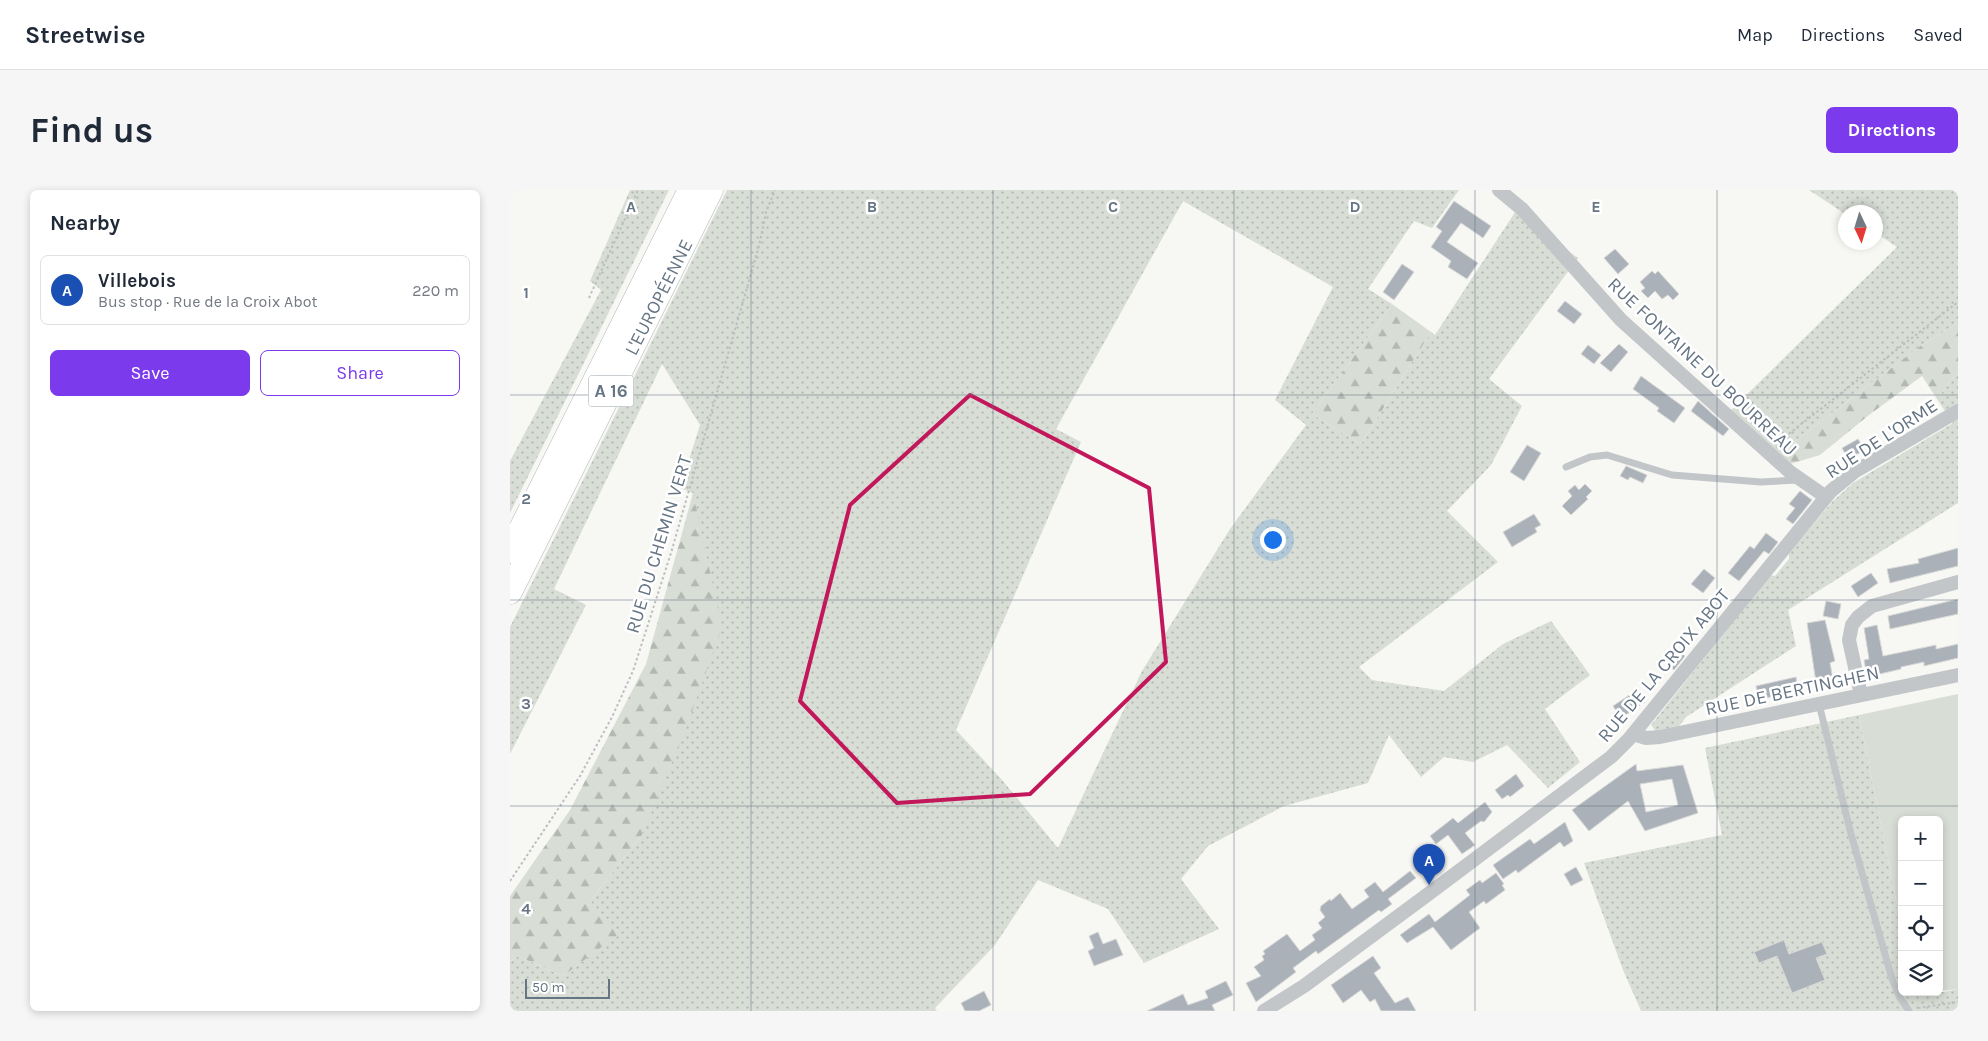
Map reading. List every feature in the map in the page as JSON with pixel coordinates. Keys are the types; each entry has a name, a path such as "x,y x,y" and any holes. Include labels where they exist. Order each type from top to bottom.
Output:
{"highway":[{"name":"L'EUROPÉENNE","path":"510,551 690,190"},
{"name":"L'EUROPÉENNE","path":"510,592 711,190"}],"street":[{"name":"RUE FONTAINE DU BOURREAU","path":"1499,190 1525,212 1616,315 1800,480 1826,497"},
{"name":"RUE DE L'ORME","path":"1826,497 1854,472 1958,411"},
{"name":"RUE DE LA CROIX ABOT","path":"1264,1011 1304,986 1611,757 1633,734 1826,497"},
{"path":"1861,695 1850,640 1852,625 1858,617 1872,606 1958,582"},
{"name":"RUE DE BERTINGHEN","path":"1633,734 1646,738 1660,737 1958,675"}],"lane":[{"path":"1566,467 1590,457 1607,455 1672,476 1761,482 1800,480"},
{"path":"1819,704 1851,834 1885,956 1897,992 1908,1010"}],"path":[{"path":"589,298 638,190"},
{"name":"RUE DU CHEMIN VERT","path":"510,881 580,776 612,717 633,671 671,553 759,246 766,212 775,190"},
{"path":"1767,451 1856,384 1958,302"},
{"path":"1908,1010 1958,1002"}],"highlighted area":[{"path":"970,395 1149,488 1166,662 1030,794 897,803 800,701 850,505"}],"green space":[{"path":"630,190 669,190 510,513 510,461 601,290 590,281"},
{"path":"727,190 1459,190 1432,228 1414,221 1368,289 1392,304 1312,414 1361,444 1431,332 1435,335 1521,203 1561,246 1578,258 1489,379 1522,406 1491,465 1447,511 1498,562 1359,667 1372,680 1444,691 1503,644 1551,621 1590,675 1545,709 1580,762 1548,788 1507,745 1473,762 1444,757 1421,777 1389,735 1368,783 1284,806 1208,846 1181,879 1219,929 1144,963 1108,909 1038,880 995,945 935,1008 937,1011 510,1011 510,961 518,956 563,976 618,934 590,901 642,835 693,493 680,488 700,425 662,364 554,589 586,605 510,754 510,627","holes":["1183,201 1333,287 1275,400 1306,425 1230,529 1142,671 1058,848 1003,781 956,730 1081,442 1056,429"]},
{"path":"1809,190 1958,190 1958,323 1919,347 1777,455 1731,410 1897,247 1883,238 1883,205 1838,205 1838,209"},
{"path":"1392,304 1431,332 1361,444 1312,414"},
{"path":"1958,323 1958,371 1937,399 1922,376 1869,415 1820,455 1787,465 1777,455 1919,347"},
{"path":"1958,371 1958,503 1788,610 1796,646 1686,717 1677,729 1657,733 1651,725 1770,575 1775,576 1789,559 1789,553 1833,501 1853,483 1953,423 1937,399"},
{"path":"693,493 722,627 685,731 642,835 590,901 619,934 563,976 518,956 510,961 510,896 570,810 646,664"},
{"path":"1958,694 1958,989 1943,991 1943,816 1898,816 1898,910 1859,715"},
{"path":"1859,715 1898,910 1898,996 1943,996 1943,992 1958,989 1958,1011 1641,1011 1623,970 1584,863 1722,835 1705,748"}],"building":[{"path":"1454,201 1491,226 1483,238 1461,223 1447,242 1478,263 1467,279 1448,267 1451,261 1431,247 1442,231 1436,227"},
{"path":"1615,249 1629,264 1618,274 1604,258"},
{"path":"1402,264 1414,272 1394,300 1383,292"},
{"path":"1652,271 1655,274 1658,271 1679,294 1673,300 1668,295 1662,299 1655,291 1648,298 1641,291 1645,288 1640,282"},
{"path":"1565,301 1582,314 1574,324 1557,311"},
{"path":"1619,344 1628,352 1611,372 1600,363"},
{"path":"1588,345 1601,355 1594,364 1581,354"},
{"path":"1641,376 1685,408 1674,423 1657,411 1659,408 1633,389"},
{"path":"1698,401 1729,429 1723,436 1691,411"},
{"path":"1858,439 1865,450 1848,459 1842,448"},
{"path":"1527,445 1541,453 1524,481 1510,472"},
{"path":"1626,466 1647,475 1643,483 1630,477 1628,480 1620,476"},
{"path":"1585,484 1592,491 1586,497 1588,499 1571,515 1562,506 1572,496 1568,491 1575,485 1579,490"},
{"path":"1800,491 1812,500 1793,524 1786,519 1795,508 1789,504"},
{"path":"1534,514 1541,525 1535,528 1537,532 1512,547 1503,532"},
{"path":"1766,533 1778,542 1769,554 1764,551 1739,581 1728,573 1750,546 1754,549"},
{"path":"1958,548 1958,566 1890,583 1887,569 1919,563 1918,559"},
{"path":"1704,569 1715,578 1703,593 1691,584"},
{"path":"1871,573 1878,583 1858,597 1851,586"},
{"path":"1958,599 1958,614 1890,629 1888,616"},
{"path":"1826,601 1841,604 1838,619 1823,616"},
{"path":"1825,620 1835,661 1830,663 1834,685 1817,689 1807,623"},
{"path":"1877,625 1883,656 1936,645 1936,649 1958,644 1958,658 1924,666 1924,662 1867,677 1864,660 1869,659 1864,628"},
{"path":"1676,649 1685,656 1674,670 1665,663"},
{"path":"1796,677 1798,690 1759,700 1756,686"},
{"path":"1637,690 1645,702 1621,718 1613,706"},
{"path":"1636,764 1637,771 1683,765 1698,813 1645,831 1628,801 1589,831 1572,810","holes":["1672,779 1678,805 1646,812 1640,784"]},
{"path":"1516,774 1524,786 1510,797 1508,795 1502,799 1495,790"},
{"path":"1485,802 1492,812 1484,822 1481,821 1465,833 1475,845 1462,854 1448,835 1436,844 1430,836 1453,818 1458,823"},
{"path":"1565,822 1573,841 1564,847 1560,842 1518,873 1516,870 1503,879 1493,865 1530,839 1534,844"},
{"path":"1576,867 1583,880 1571,886 1564,874"},
{"path":"1410,871 1416,878 1388,899 1392,904 1381,912 1379,910 1318,954 1316,951 1293,968 1296,972 1256,1002 1246,983 1261,976 1254,967 1264,960 1262,956 1265,954 1263,951 1287,934 1300,951 1315,940 1312,935 1322,928 1318,923 1325,917 1320,910 1321,906 1330,899 1331,901 1340,893 1352,909 1369,897 1364,890 1375,882 1383,892"},
{"path":"1496,873 1504,884 1502,885 1505,890 1486,904 1484,901 1469,912 1480,928 1451,950 1433,927 1407,943 1400,935 1429,914 1435,922 1470,895 1466,890 1480,880 1482,883"},
{"path":"1098,932 1103,944 1116,939 1123,955 1094,966 1088,951 1094,948 1089,936"},
{"path":"1784,940 1789,954 1822,942 1827,954 1816,958 1825,980 1792,993 1777,956 1759,963 1754,952"},
{"path":"1373,956 1381,968 1374,973 1395,1003 1408,997 1416,1011 1381,1011 1375,999 1370,1002 1361,990 1343,1003 1331,985"},
{"path":"1226,981 1233,995 1212,1005 1215,1011 1147,1011 1183,994 1188,1005 1208,998 1205,991"},
{"path":"984,991 991,1005 979,1011 965,1011 961,1003"}],"place":[{"name":"Villebois","path":"1429,885"}]}
